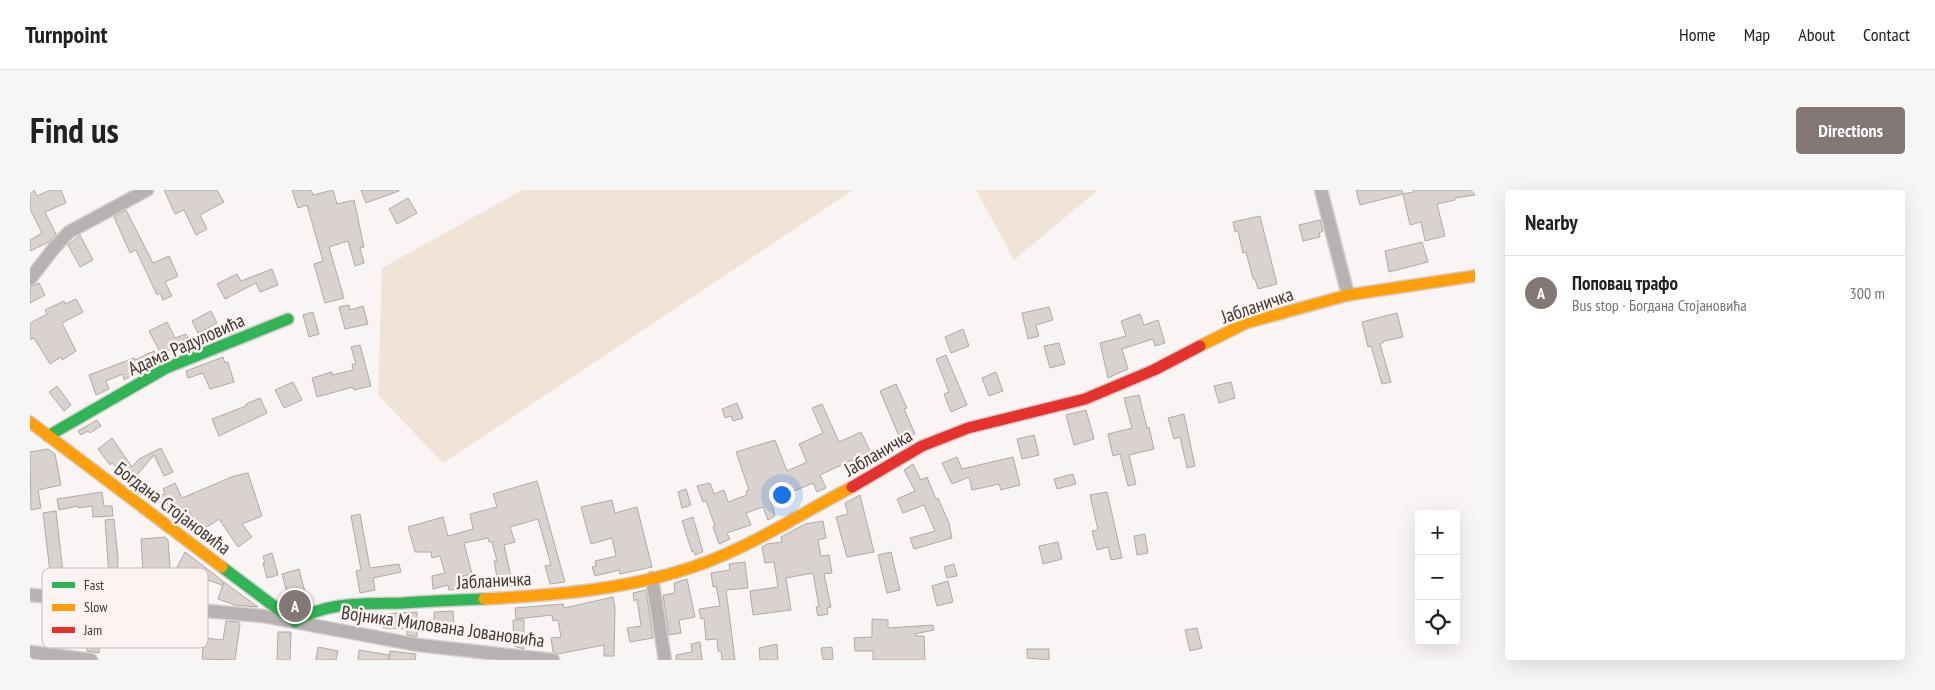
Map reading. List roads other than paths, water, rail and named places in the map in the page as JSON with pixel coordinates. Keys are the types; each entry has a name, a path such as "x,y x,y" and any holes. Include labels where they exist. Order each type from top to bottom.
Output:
{"street":[{"path":"30,279 69,232 147,190"},
{"path":"1321,190 1348,295"},
{"name":"Јабланичка","path":"295,622 305,615 318,611 352,605 538,596 598,589 652,578 704,563 751,541 880,472 922,446 968,428 1085,399 1154,370 1246,323 1348,295 1475,276"},
{"name":"Адама Радуловића","path":"48,436 166,368 288,319"},
{"name":"Богдана Стојановића","path":"30,422 295,622"},
{"path":"652,578 665,660"},
{"name":"Војника Милована Јовановића","path":"208,611 295,622 418,646 553,660"},
{"path":"30,652 90,660"}],"place":[{"name":"Поповац трафо","path":"295,606"}]}
